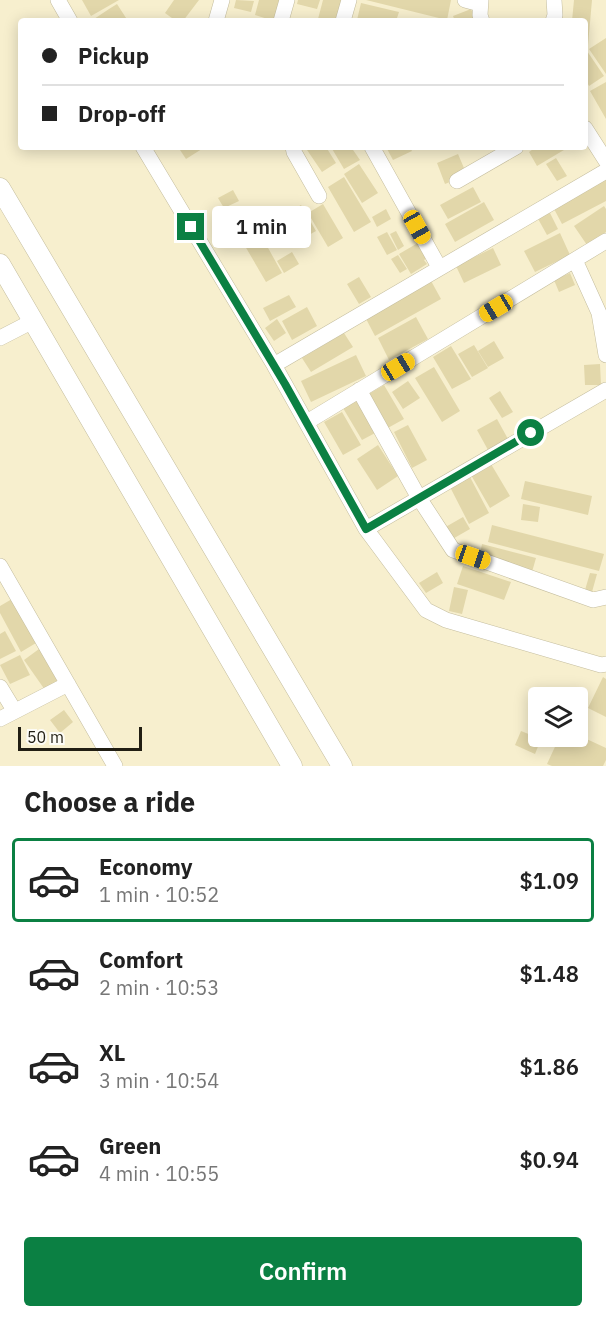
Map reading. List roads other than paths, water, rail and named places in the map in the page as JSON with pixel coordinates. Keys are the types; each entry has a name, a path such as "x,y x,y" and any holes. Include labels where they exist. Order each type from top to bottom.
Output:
{"street":[{"path":"58,0 68,18"},
{"path":"217,18 222,0"},
{"path":"282,18 287,0"},
{"path":"344,18 349,0"},
{"path":"554,0 554,18"},
{"path":"476,1 481,18"},
{"path":"588,133 606,161"},
{"path":"149,150 307,422 366,529 426,610 446,620 601,665 606,664"},
{"path":"294,150 319,196"},
{"path":"374,150 439,267"},
{"path":"457,181 511,150"},
{"path":"274,365 606,171"},
{"path":"0,188 342,766"},
{"path":"307,422 606,241"},
{"path":"574,260 598,313 606,355"},
{"path":"0,264 292,766"},
{"path":"0,338 33,321"},
{"path":"359,390 419,498 453,550 593,600 606,597"},
{"path":"366,529 606,390"},
{"path":"1,569 116,766"},
{"path":"0,719 68,684"},
{"path":"0,687 14,710"}]}
